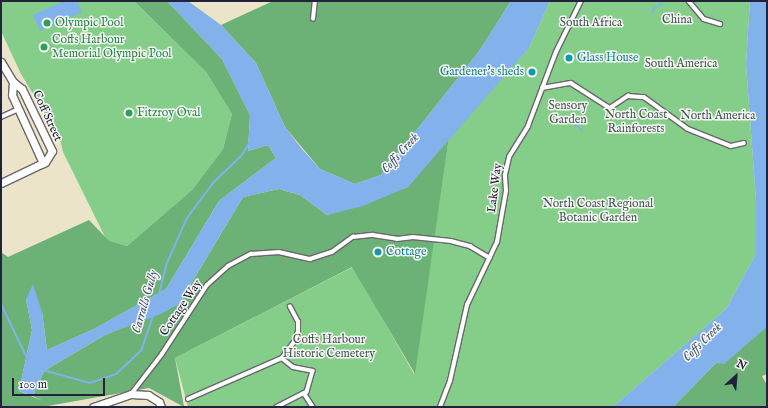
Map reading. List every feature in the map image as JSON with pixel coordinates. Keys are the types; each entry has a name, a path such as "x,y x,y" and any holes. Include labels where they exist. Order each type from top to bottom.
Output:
{"street":[{"name":"Coff Street","path":"1,62 11,79 12,95 44,162 52,151 22,89 11,79 1,68"},
{"path":"1,183 44,162"},
{"path":"93,407 131,394 148,395 159,402 161,407"}],"lane":[{"path":"313,19 315,1"},
{"name":"Lake Way","path":"440,407 450,381 467,305 490,258 498,234 509,157 528,126 556,52 581,1"},
{"path":"689,1 704,19 720,24"},
{"path":"542,88 571,83 610,108 626,97 644,97 658,109 672,115 688,129 704,134 731,146 744,143"},
{"path":"1,117 19,109"},
{"name":"Cottage Way","path":"131,394 162,354 206,285 228,266 251,254 279,252 310,259 332,252 353,236 373,235 397,239 413,237 451,241 470,246 490,258"},
{"path":"188,399 282,358 295,341 298,331 298,322 290,307"},
{"path":"277,407 304,393 313,371 293,367 282,358"},
{"path":"304,393 313,407"}],"green space":[{"path":"1,1 134,1 206,72 232,114 223,149 192,190 127,246 107,241 63,152 60,139 21,74 1,31"},
{"path":"134,1 167,1 222,59 250,115 248,151 268,145 276,158 219,201 166,289 94,329 47,350 42,312 26,299 32,330 19,391 43,401 33,396 44,371 105,335 179,304 243,197 279,189 300,195 327,215 408,187 449,137 415,374 352,267 175,358 184,407 149,388 42,407 1,407 1,252 8,257 89,220 109,241 127,246 192,190 223,149 232,114 206,72"},
{"path":"273,1 511,1 480,50 381,175 355,184 320,169 285,127 256,63 221,25"},
{"name":"North Coast Regional Botanic Garden","path":"550,1 750,1 746,64 756,200 756,254 726,309 613,407 188,407 175,358 353,267 414,374 449,137 529,48"},
{"path":"767,327 767,374 762,376 767,385 767,407 673,407 716,363"}],"water":[{"name":"Olympic Pool","path":"64,1 77,1 82,12 40,31 33,15"},
{"name":"Coffs Creek","path":"167,1 188,1 221,25 256,63 285,127 302,149 320,169 355,184 381,175 480,50 511,1 550,1 529,48 408,187 363,206 327,215 300,195 279,189 243,197 179,304 161,314 105,335 44,371 33,396 19,391 32,330 26,299 33,284 42,312 47,350 94,329 166,289 219,201 276,158 268,145 248,151 250,115 222,59"},
{"name":"Coffs Creek","path":"750,1 767,1 767,327 724,364 716,363 673,407 613,407 726,309 756,254 756,200 746,64"}],"waterway":[{"path":"653,13 653,9 660,5 660,1"},
{"path":"565,116 582,130"},
{"name":"Carralls Gully","path":"159,294 166,265 187,218 213,183 242,155 250,141"},
{"name":"Carralls Gully","path":"1,304 27,358"},
{"name":"Carralls Gully","path":"43,370 90,383 116,374 141,351 153,316"}],"place":[{"name":"Olympic Pool","path":"47,23"},
{"name":"Coffs Harbour Memorial Olympic Pool","path":"44,47"},
{"name":"Glass House","path":"569,58"},
{"name":"Gardener's sheds","path":"532,72"},
{"name":"Fitzroy Oval","path":"129,113"},
{"name":"Cottage","path":"378,252"}],"park label":[{"name":"China","path":"677,20"},
{"name":"South Africa","path":"591,23"},
{"name":"South America","path":"681,64"},
{"name":"Sensory Garden","path":"568,113"},
{"name":"North America","path":"718,116"},
{"name":"North Coast Rainforests","path":"636,122"},
{"name":"Coffs Harbour Historic Cemetery","path":"329,347"}]}
